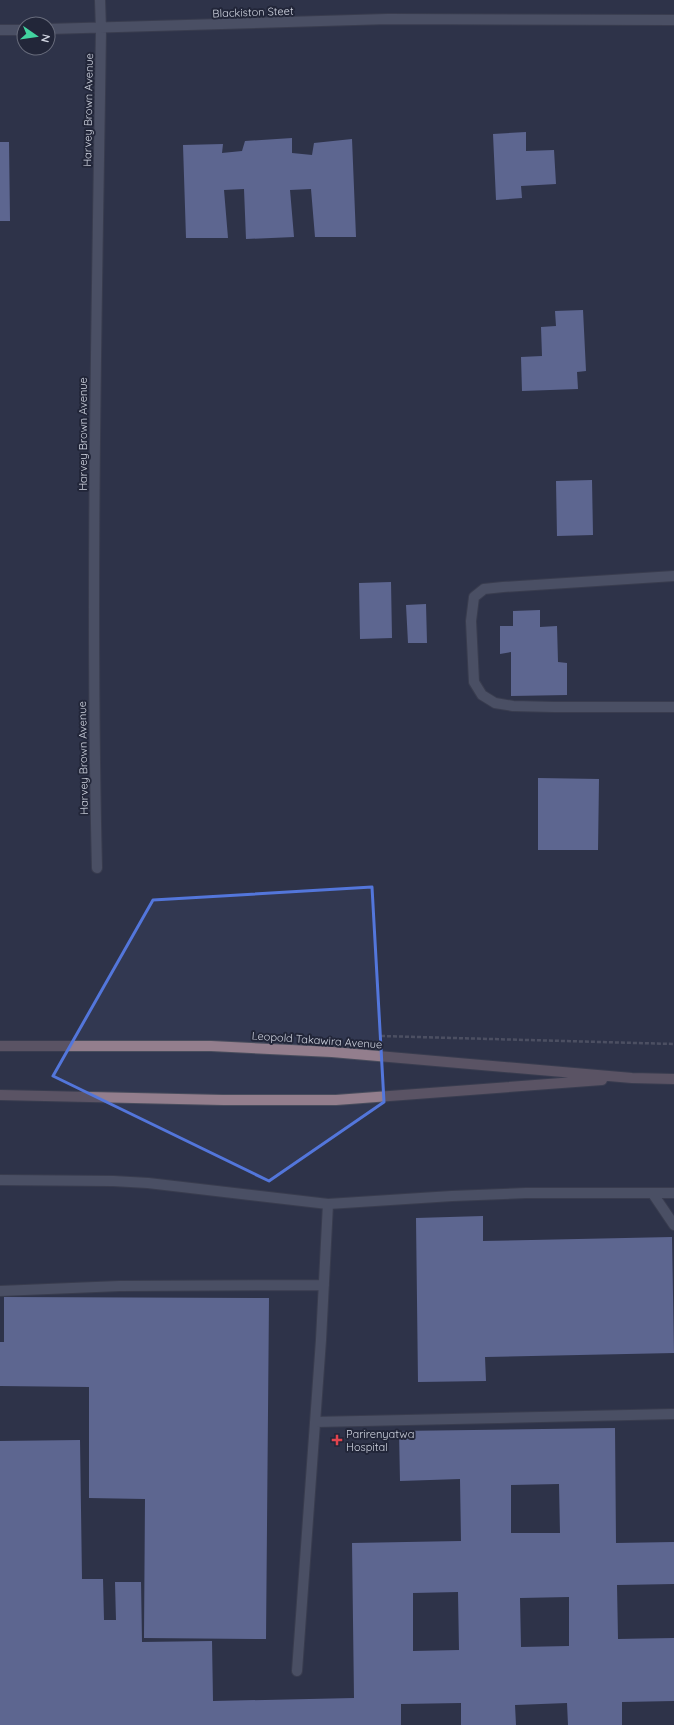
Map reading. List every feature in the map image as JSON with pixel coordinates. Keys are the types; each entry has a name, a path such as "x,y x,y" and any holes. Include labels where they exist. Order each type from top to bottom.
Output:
{"main road":[{"name":"Leopold Takawira Avenue","path":"0,1046 211,1046 332,1052 632,1078 674,1079"},
{"name":"Leopold Takawira Avenue","path":"0,1095 223,1100 336,1100 632,1078"}],"street":[{"name":"Harvey Brown Avenue","path":"97,868 94,735 95,414 101,29 100,0"},
{"name":"Blackiston Steet","path":"56,30 388,19 674,20"},
{"path":"0,30 16,30"},
{"path":"674,576 503,587 484,590 474,597 471,621 474,682 482,695 495,703 513,706 554,707 674,707"},
{"path":"0,1180 113,1181 148,1183 328,1204 518,1193 674,1193"},
{"path":"653,1194 674,1225"},
{"path":"297,1671 315,1422 328,1204"},
{"path":"0,1291 120,1286 324,1284"},
{"path":"315,1422 674,1414"}],"highlighted area":[{"path":"372,887 384,1102 269,1181 53,1076 153,900"}],"shaded area":[{"path":"0,0 674,0 674,1725 0,1725"}],"building":[{"path":"526,132 526,151 554,150 556,184 521,186 522,198 496,200 493,134"},
{"path":"292,138 292,153 312,155 314,143 352,139 356,237 315,237 311,189 290,190 294,237 246,239 244,189 224,190 228,238 186,238 183,145 223,144 222,153 242,151 245,141"},
{"path":"0,142 9,142 10,221 0,221"},
{"path":"583,310 586,371 577,372 578,389 522,391 521,357 542,356 541,327 556,326 555,311"},
{"path":"592,480 593,535 557,536 556,481"},
{"path":"391,582 392,638 360,639 359,583"},
{"path":"426,604 427,643 408,643 406,605"},
{"path":"540,610 540,627 557,626 558,662 567,663 567,695 511,696 511,652 500,654 500,626 513,626 513,611"},
{"path":"538,778 599,779 598,850 538,850"},
{"path":"483,1216 483,1241 672,1237 674,1353 485,1357 486,1381 418,1382 416,1218"},
{"path":"4,1297 269,1298 266,1639 144,1638 145,1499 89,1498 89,1387 0,1386 0,1342 4,1342"},
{"path":"615,1428 616,1543 674,1542 674,1584 617,1585 618,1639 674,1638 674,1701 622,1702 622,1725 568,1725 567,1703 515,1705 516,1725 461,1725 461,1703 401,1704 401,1725 0,1725 0,1441 80,1440 82,1579 103,1579 104,1620 116,1620 115,1582 141,1582 142,1642 212,1641 213,1701 354,1698 352,1543 461,1541 460,1479 400,1481 399,1431","holes":["559,1484 560,1533 511,1533 511,1485","458,1592 459,1650 413,1651 413,1593","569,1597 569,1646 521,1647 520,1598"]}],"place":[{"name":"Parirenyatwa Hospital","path":"337,1440"}]}
